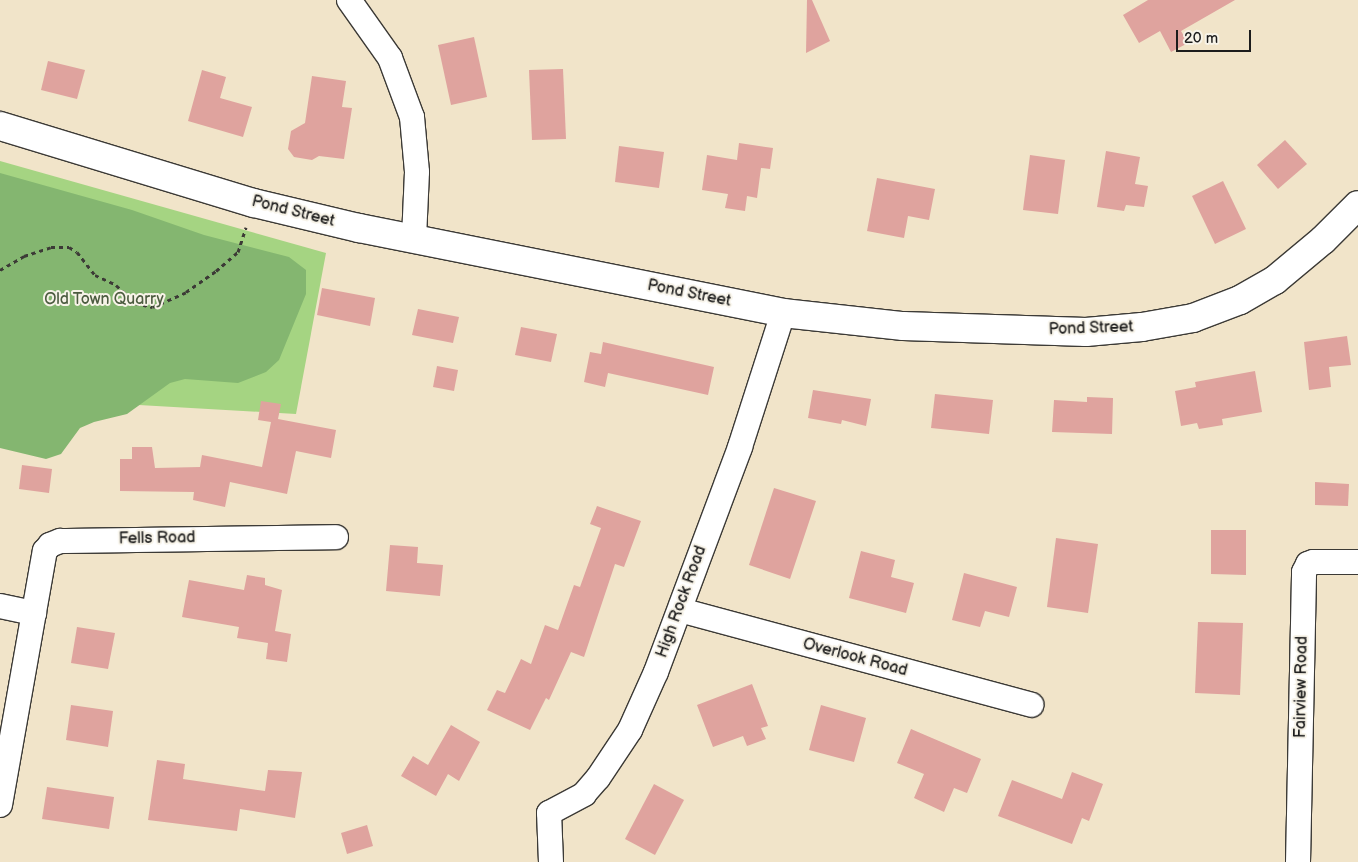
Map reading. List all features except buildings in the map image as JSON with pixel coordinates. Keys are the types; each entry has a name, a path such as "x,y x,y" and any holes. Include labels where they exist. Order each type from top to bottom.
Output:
{"street":[{"path":"348,0 390,58 412,117 417,172 414,239"},
{"name":"Pond Street","path":"0,126 254,202 414,239 783,313 903,326 1067,332 1106,331 1175,322 1240,300 1275,280 1323,240 1358,205"},
{"name":"High Rock Road","path":"551,862 549,813 584,794 611,759 640,708 680,610 740,447 783,313"},
{"name":"Fells Road","path":"0,805 45,551 57,541 336,537"},
{"name":"Fairview Road","path":"1298,862 1304,570 1314,562 1358,562"},
{"path":"0,606 34,614"},
{"name":"Overlook Road","path":"680,610 1030,705"}],"path":[{"path":"0,270 24,256 52,247 68,247 77,252 96,275 116,285 134,303 153,307 186,292 238,252 254,202"}],"green space":[{"name":"Old Town Quarry","path":"0,161 326,253 296,414 0,397"},
{"name":"Old Town Quarry","path":"0,173 132,210 204,235 289,257 306,270 306,294 279,360 266,372 238,383 185,379 170,383 127,414 94,422 80,428 61,454 46,459 0,448"}]}
